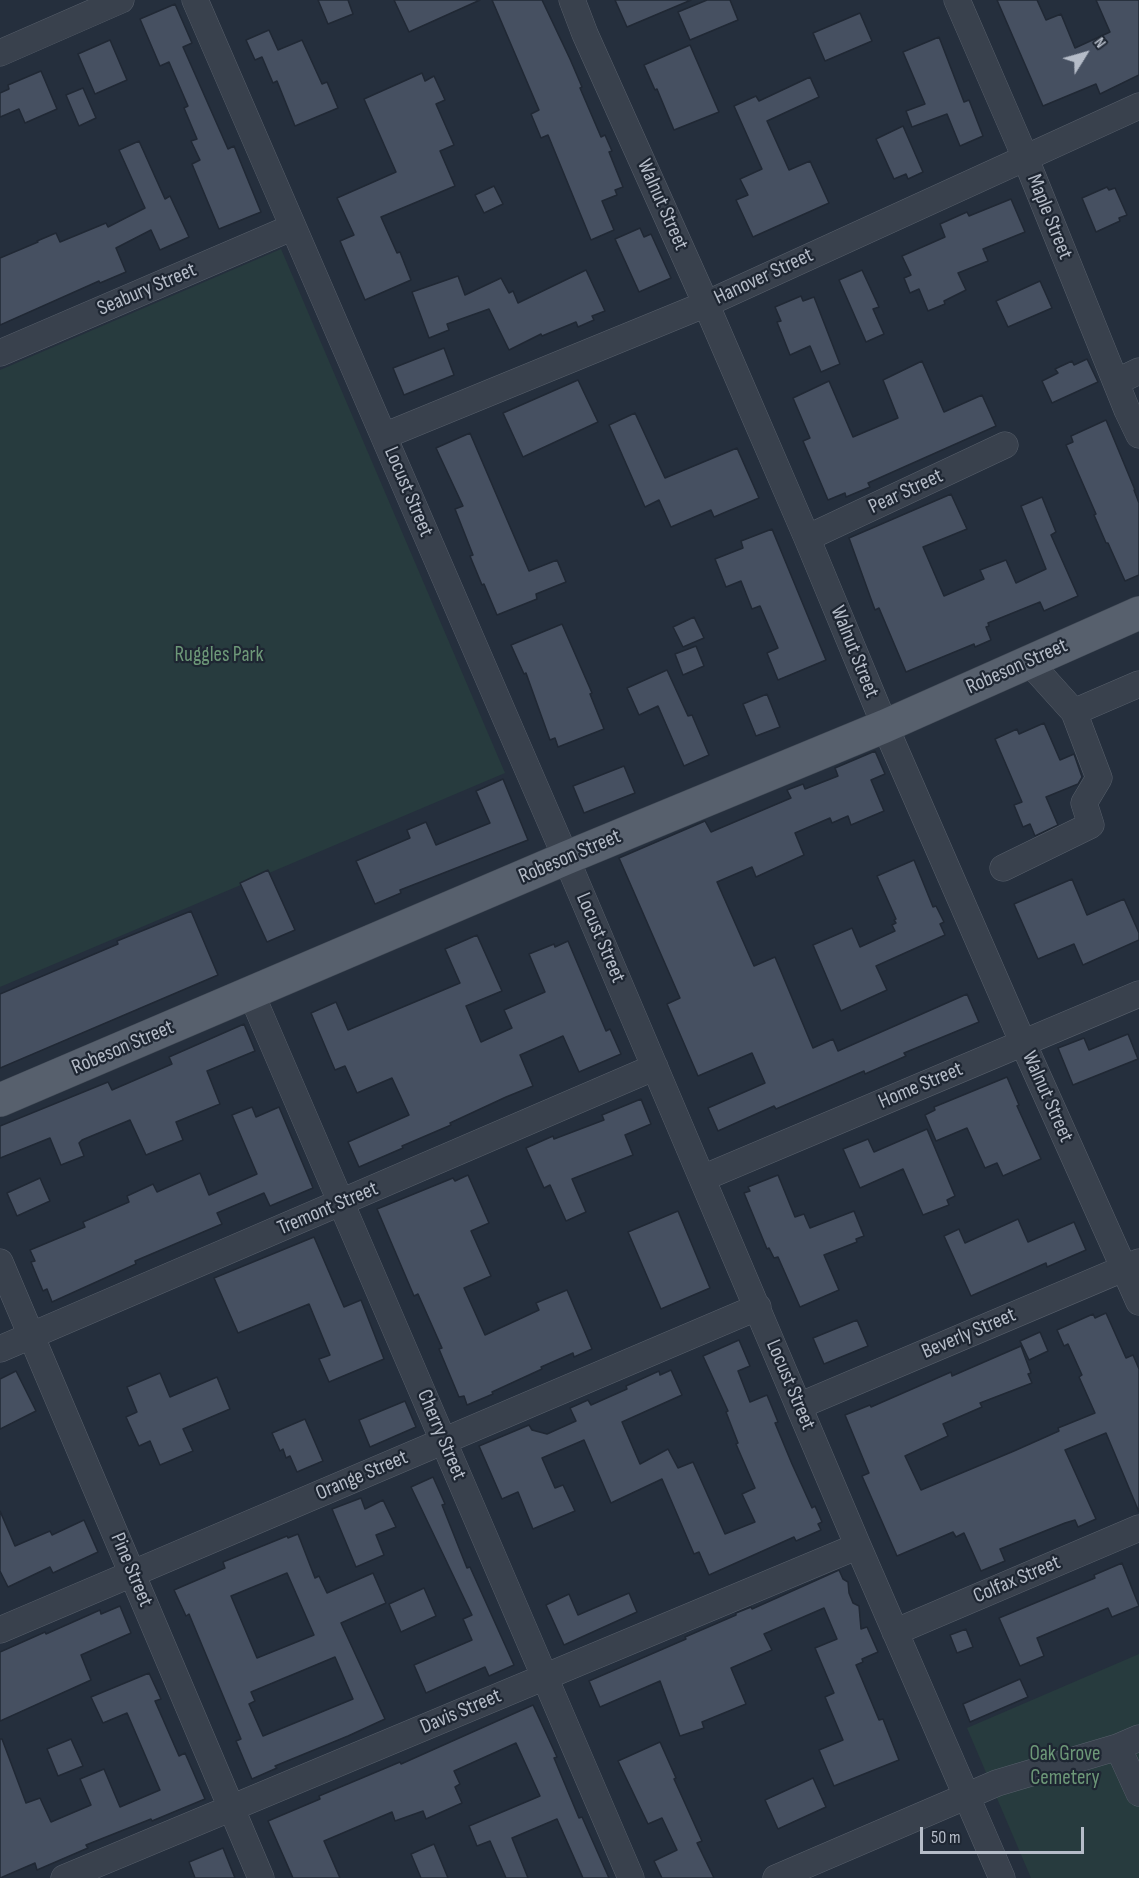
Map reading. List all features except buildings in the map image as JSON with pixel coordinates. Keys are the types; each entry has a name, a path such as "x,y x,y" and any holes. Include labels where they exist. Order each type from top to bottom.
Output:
{"main road":[{"name":"Robeson Street","path":"0,1100 566,858 885,726 1139,614"}],"street":[{"path":"0,53 121,0"},
{"name":"Locust Street","path":"195,0 656,1067 858,1546 1002,1878"},
{"name":"Walnut Street","path":"572,0 585,34 706,304 885,726 1023,1043 1132,1265 1139,1302"},
{"name":"Maple Street","path":"957,0 1025,157 1139,435"},
{"name":"Hanover Street","path":"384,436 706,304 1139,106"},
{"name":"Seabury Street","path":"0,353 293,227"},
{"path":"1116,382 1139,371"},
{"name":"Pear Street","path":"807,538 1005,445"},
{"path":"1003,868 1091,825 1084,803 1099,778 1074,712 1029,663"},
{"path":"1074,712 1139,684"},
{"name":"Cherry Street","path":"251,993 631,1878"},
{"name":"Home Street","path":"702,1178 1139,994"},
{"name":"Tremont Street","path":"0,1349 656,1067"},
{"name":"Pine Street","path":"0,1262 261,1878"},
{"name":"Beverly Street","path":"799,1406 1132,1265"},
{"name":"Orange Street","path":"0,1630 758,1307"},
{"name":"Colfax Street","path":"895,1632 1139,1528"},
{"name":"Davis Street","path":"64,1878 858,1546"},
{"path":"776,1878 997,1783 1129,1742 1139,1793"}],"green space":[{"name":"Ruggles Park","path":"281,249 505,773 0,987 0,370"},
{"name":"Oak Grove Cemetery","path":"1139,1654 1139,1878 1031,1878 967,1728"}]}
